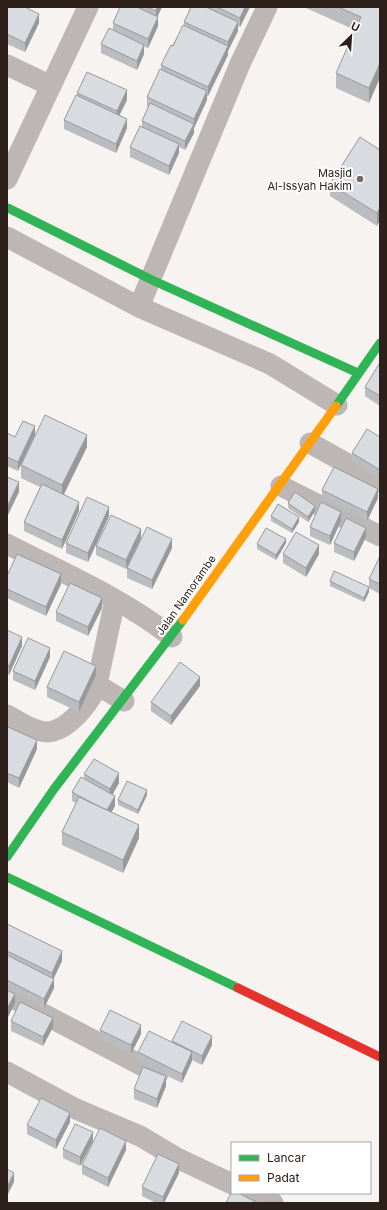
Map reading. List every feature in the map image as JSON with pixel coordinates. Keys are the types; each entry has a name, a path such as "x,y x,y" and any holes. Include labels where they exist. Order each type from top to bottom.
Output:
{"street":[{"path":"7,179 88,7"},
{"path":"139,307 152,280 240,64 267,7"},
{"path":"7,65 51,86"},
{"path":"7,213 152,280 372,361"},
{"path":"7,237 139,307 270,364 338,404"},
{"name":"Jalan Namorambe","path":"7,857 54,789 124,701 172,637 227,557 281,486 338,404 372,361"},
{"path":"310,443 380,482"},
{"path":"281,486 380,536"},
{"path":"7,544 115,600 153,622 172,637"},
{"path":"7,715 47,732 58,729 76,716 87,704 96,689 115,600"},
{"path":"96,689 104,688 124,701"},
{"path":"7,877 380,1057"},
{"path":"7,995 158,1074"},
{"path":"7,1072 76,1109 140,1136 177,1158 231,1184"},
{"path":"254,1194 273,1203"}],"building":[{"path":"7,7 25,7 39,14 25,43 7,34"},
{"path":"120,7 137,7 158,17 148,39 113,23"},
{"path":"147,7 157,7 156,11"},
{"path":"191,7 206,7 238,22 228,42 184,22"},
{"path":"217,7 245,7 240,18"},
{"path":"338,7 380,7 380,63 369,88 336,73 361,17"},
{"path":"183,25 228,46 208,87 161,65 171,45 173,46"},
{"path":"109,28 144,45 137,61 101,44"},
{"path":"160,69 207,91 194,119 147,97"},
{"path":"87,72 127,90 117,111 77,93"},
{"path":"76,95 127,119 116,144 64,120"},
{"path":"150,103 194,124 185,141 142,121"},
{"path":"140,126 179,144 169,166 130,147"},
{"name":"Masjid Al-Issyah Hakim","path":"360,137 380,150 380,208 377,213 330,184"},
{"path":"380,364 380,396 365,387"},
{"path":"45,415 87,435 62,485 21,465"},
{"path":"23,421 35,426 18,462 7,457 7,433 15,437"},
{"path":"367,429 380,437 380,470 352,453"},
{"path":"334,467 378,489 367,512 322,490"},
{"path":"7,477 19,482 7,507"},
{"path":"42,484 79,502 62,540 24,522"},
{"path":"295,492 315,506 308,517 288,503"},
{"path":"87,497 109,507 88,553 66,543"},
{"path":"321,502 341,512 330,536 310,527"},
{"path":"278,504 299,517 292,529 271,516"},
{"path":"111,515 141,529 126,560 96,546"},
{"path":"346,518 366,528 354,552 334,543"},
{"path":"147,527 172,539 152,580 127,568"},
{"path":"266,528 286,539 276,555 257,544"},
{"path":"296,532 319,545 306,568 283,554"},
{"path":"17,554 61,574 46,607 7,589 7,576"},
{"path":"380,556 380,584 369,579"},
{"path":"334,571 369,587 364,598 330,581"},
{"path":"70,583 102,598 88,627 56,612"},
{"path":"7,630 22,637 9,666 7,665"},
{"path":"28,638 50,648 35,681 13,671"},
{"path":"64,651 96,666 79,702 47,687"},
{"path":"180,662 200,677 171,716 151,702"},
{"path":"8,727 37,740 19,778 7,773"},
{"path":"94,759 119,773 110,789 84,774"},
{"path":"81,777 115,796 107,810 72,792"},
{"path":"127,781 147,790 138,810 118,800"},
{"path":"79,797 139,825 123,860 62,832"},
{"path":"7,924 62,951 52,973 7,951"},
{"path":"7,955 54,979 44,999 7,980"},
{"path":"7,990 15,994 7,1009"},
{"path":"20,1002 53,1018 43,1037 11,1021"},
{"path":"110,1010 141,1025 131,1045 100,1030"},
{"path":"182,1021 212,1036 202,1056 172,1041"},
{"path":"149,1031 192,1052 182,1074 138,1052"},
{"path":"143,1067 166,1076 157,1099 134,1089"},
{"path":"41,1098 70,1113 56,1140 27,1125"},
{"path":"75,1124 93,1132 80,1157 63,1149"},
{"path":"100,1128 126,1141 108,1178 82,1165"},
{"path":"158,1154 179,1164 163,1197 142,1187"},
{"path":"7,1169 14,1173 7,1187"},
{"path":"231,1193 240,1194 258,1203 226,1203"}],"traffic: fast":[{"path":"8,208 152,280 358,373"},
{"path":"336,406 380,343"},
{"path":"7,857 54,789 183,620"},
{"path":"7,877 238,988"}],"traffic: slow":[{"path":"183,620 336,406"}],"traffic: jam":[{"path":"238,988 380,1057"}],"place":[{"name":"Masjid Al-Issyah Hakim","path":"360,179"}]}
